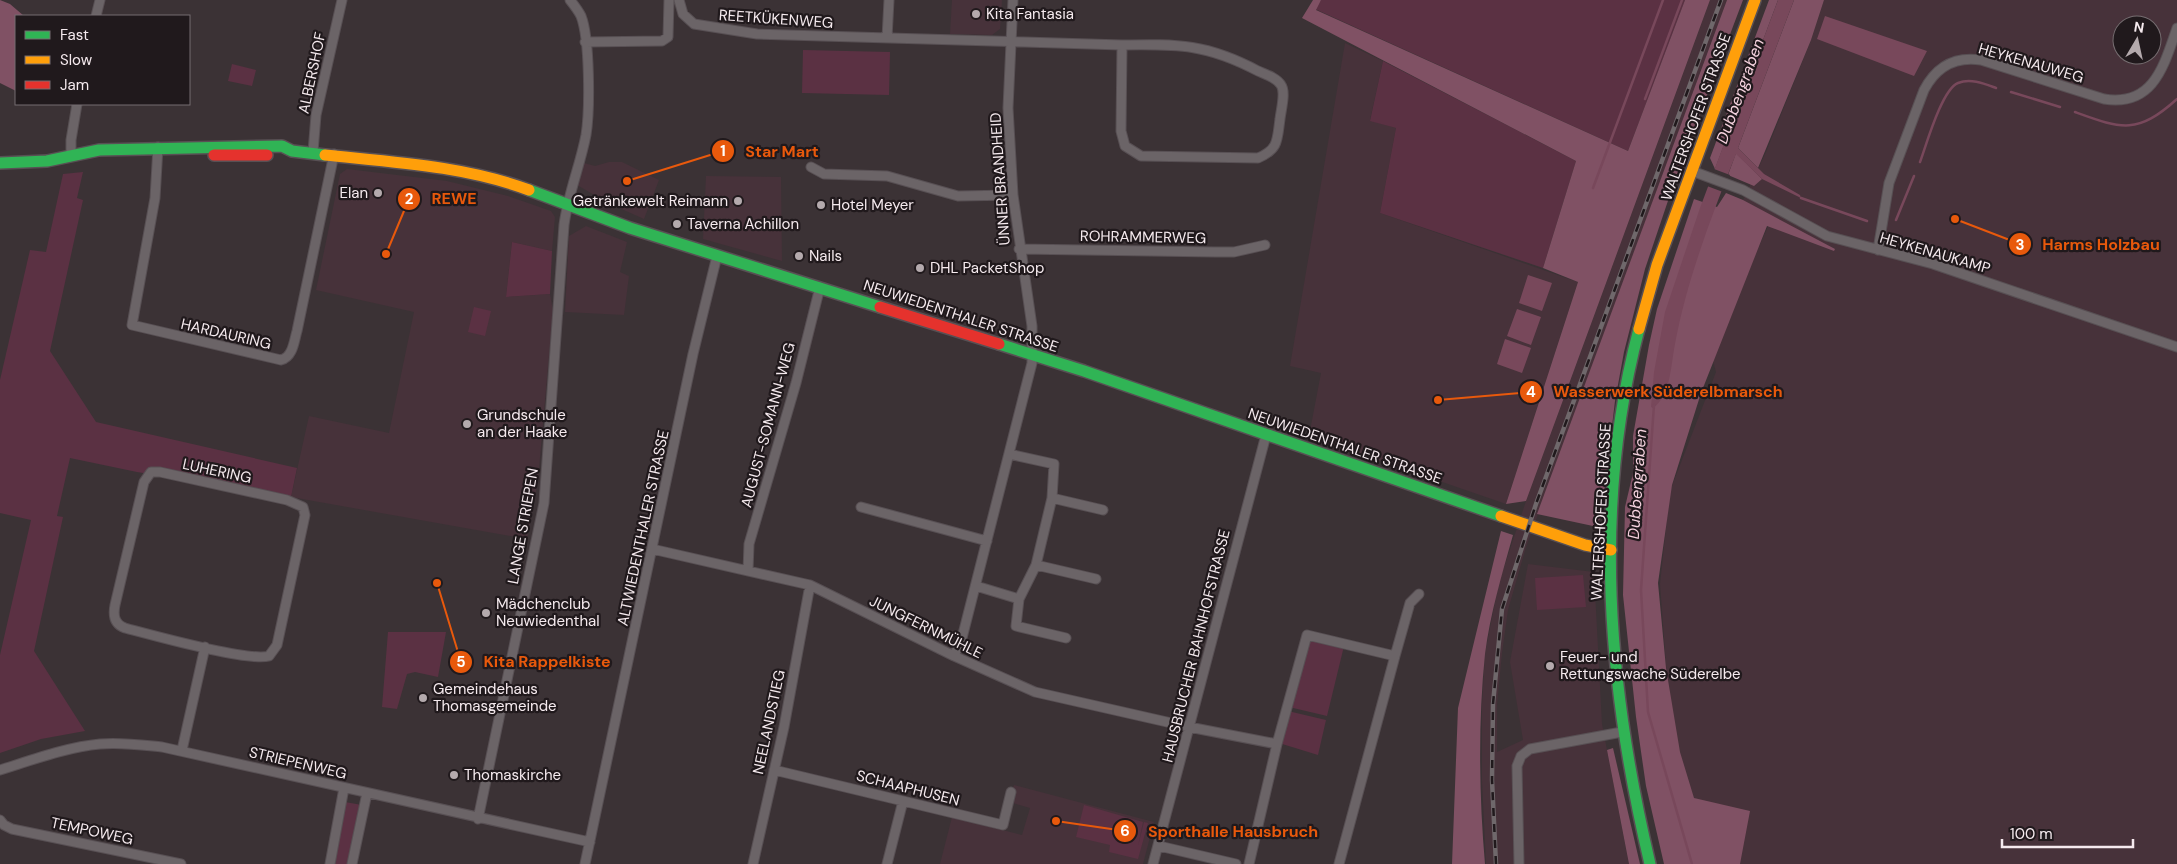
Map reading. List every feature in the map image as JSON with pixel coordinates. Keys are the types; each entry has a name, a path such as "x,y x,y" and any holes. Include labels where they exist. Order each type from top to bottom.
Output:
{"street":[{"path":"96,15 100,0"},
{"name":"ALBERSHOF","path":"313,152 316,115 341,0"},
{"name":"LANGE STRIEPEN","path":"478,819 544,503 562,246 567,204 586,134 588,94 585,42 581,16 570,0"},
{"path":"585,42 662,42 668,37 669,0"},
{"name":"REETKÜKENWEG","path":"679,0 683,14 690,22 710,28 773,35 1010,43 1174,45 1207,49 1235,59 1278,82 1283,90 1277,143 1270,152 1258,158 1141,156 1125,146 1121,131 1122,45"},
{"path":"887,38 889,0"},
{"name":"ÜNNER BRANDHEID","path":"954,656 962,638 976,586 1033,354 1032,326 1012,195 1008,108 1013,0"},
{"name":"WALTERSHOFER STRASSE","path":"1650,864 1634,799 1622,732 1611,628 1611,550 1615,479 1622,412 1636,337 1649,288 1755,0"},
{"name":"HEYKENAUWEG","path":"1878,250 1890,178 1924,90 1933,76 1943,66 1962,60 1981,60 2104,99 2123,100 2138,96 2152,84 2164,64 2177,28"},
{"path":"71,155 71,140 78,105"},
{"name":"NEUWIEDENTHALER STRASSE","path":"0,163 47,161 99,150 158,151 282,146 292,151 334,154 471,174 515,185 630,228 717,256 820,286 1033,354 1585,545 1611,550"},
{"name":"HARDAURING","path":"158,151 149,238 132,326 281,360 286,359 291,352 297,331 334,154"},
{"name":"NEUWIEDENTHALER STRASSE","path":"0,155 47,152 71,155"},
{"path":"811,167 824,174 887,176 958,196 1012,195"},
{"name":"HEYKENAUKAMP","path":"1692,171 1730,185 1826,236 1933,264 2177,347"},
{"name":"ROHRAMMERWEG","path":"1019,249 1234,252 1265,245"},
{"name":"ALTWIEDENTHALER STRASSE","path":"585,864 717,256"},
{"name":"AUGUST-SOMANN-WEG","path":"748,571 749,544 796,383 820,286"},
{"name":"HAUSBRUCHER BAHNHOFSTRASSE","path":"1153,864 1266,435"},
{"path":"1009,454 1054,464 1052,498 1036,565 1019,599 1016,626 1066,638"},
{"name":"LUHERING","path":"151,472 160,472 287,500 300,505 305,511 278,639 273,654 260,658 205,647 124,628 115,619 115,605 144,482 151,472"},
{"path":"1052,498 1103,510"},
{"path":"861,506 987,541"},
{"name":"JUNGFERNMÜHLE","path":"652,549 810,585 954,656 1035,692 1189,727 1277,744"},
{"path":"1036,565 1096,579"},
{"name":"NEELANDSTIEG","path":"753,864 784,727 810,585"},
{"path":"976,586 1019,599"},
{"path":"1339,864 1410,603 1419,594"},
{"path":"1249,864 1277,744 1307,635 1395,656"},
{"path":"182,750 205,647"},
{"path":"1519,864 1517,766 1521,756 1530,749 1622,732"},
{"name":"STRIEPENWEG","path":"0,770 40,757 102,744 132,744 182,750 478,819 590,842"},
{"name":"SCHAAPHUSEN","path":"774,770 1003,825 1011,792"},
{"path":"330,864 344,788"},
{"path":"352,864 367,793"},
{"path":"887,864 903,801"},
{"name":"TEMPOWEG","path":"0,820 4,825 12,829 181,864"},
{"path":"1159,846 1236,864"}],"shaded area":[{"path":"0,0 10,4 23,15 15,15 15,90 0,83"},
{"name":"Kita Fantasia","path":"952,0 1002,0 1000,29 992,35 950,34"},
{"path":"1313,0 1321,0 1316,10 1628,151 1685,0 1710,0 1526,501 1506,504 1578,282 1543,268 1576,161 1302,18"},
{"path":"1321,0 1685,0 1628,151 1315,9"},
{"path":"1710,0 1727,0 1526,547 1508,610 1497,705 1497,752 1523,740 1510,662 1528,564 1594,572 1602,724 1629,864 1486,864 1482,781 1482,704 1485,653 1499,582 1526,501"},
{"path":"1727,0 1743,0 1675,180 1645,269 1624,352 1615,401 1601,518 1593,526 1537,514"},
{"path":"1769,0 1778,0 1715,169 1710,158"},
{"path":"1778,0 1794,0 1738,148 1764,174 1800,195 1801,198 1762,179 1736,154 1693,271 1680,320 1667,387 1659,403 1653,408 1651,407 1654,372 1665,312 1700,208"},
{"path":"1794,0 1824,0 1811,40 1758,168 1738,148"},
{"path":"1824,0 2177,0 2177,864 1713,864 1693,802 1674,730 1667,678 1660,584 1670,491 1716,372 1713,361 1748,270 1772,218 1743,200 1766,152 1811,40"},
{"path":"1825,16 1927,51 1914,76 1817,39"},
{"path":"1345,43 1383,61 1370,120 1396,128 1380,213 1578,282 1506,504 1309,436 1321,373 1290,366"},
{"path":"803,50 890,52 889,95 802,93"},
{"path":"1383,61 1576,161 1543,268 1380,213 1396,128 1370,121"},
{"path":"232,64 256,70 252,86 228,81"},
{"path":"1736,153 1762,179 1754,186 1728,175"},
{"path":"609,162 622,162 659,180 644,219 608,203 577,185 584,163 595,166"},
{"name":"Grundschule an der Haake","path":"347,169 447,181 508,196 551,211 555,217 552,251 512,242 506,297 550,294 553,311 538,480 527,539 291,497 309,416 389,433 414,312 316,290 340,174"},
{"path":"83,172 77,198 83,200 50,351 96,422 297,468 291,497 137,472 70,458 57,516 63,517 34,651 85,731 41,739 0,753 0,655 31,520 0,513 0,380 30,250 46,252 63,174"},
{"path":"706,176 781,177 782,261 703,239"},
{"path":"1726,193 1743,200 1835,249 1834,251 1767,226 1701,393 1672,485 1658,583 1666,668 1680,752 1694,798 1750,811 1740,864 1664,864 1646,786 1636,717 1623,595 1625,507 1633,473 1633,436 1657,309 1694,199 1717,207"},
{"path":"586,226 627,242 620,272 629,276 624,315 565,312 569,236"},
{"path":"512,242 552,251 550,294 506,297"},
{"path":"1528,275 1552,283 1542,311 1519,303"},
{"path":"474,307 491,311 485,336 468,332"},
{"path":"1517,309 1541,317 1531,345 1507,336"},
{"path":"1505,339 1531,348 1522,373 1497,364"},
{"path":"1501,531 1513,535 1497,594 1485,654 1481,706 1480,759 1481,812 1485,864 1452,864 1458,708"},
{"path":"1583,575 1586,607 1537,610 1535,578"},
{"path":"388,632 446,632 438,677 415,672 407,674 397,709 382,707"},
{"path":"1309,637 1344,646 1327,716 1289,707"},
{"path":"1288,711 1326,720 1318,755 1279,743"},
{"path":"1613,748 1640,864 1629,864 1607,750"},
{"path":"1014,785 1154,822 1143,864 940,864 952,817 1022,835 1030,808 1009,802"},
{"path":"345,802 362,805 349,864 332,864"},
{"path":"1084,805 1143,822 1138,846 1144,822 1148,823 1138,859 1109,852 1110,845 1076,837"}],"pier":[{"path":"1714,169 1730,175 1723,192 1707,186"}],"waterway":[{"path":"1593,188 1663,0"},
{"path":"1645,99 1682,0"},
{"path":"1920,162 1941,106 1952,87 1958,83 1968,81 1996,88"},
{"path":"2011,92 2060,107"},
{"path":"2075,112 2117,125 2129,125 2151,119 2177,99"},
{"path":"1896,220 1914,176"},
{"path":"1801,198 1867,221"},
{"name":"Dubbengraben","path":"1654,405 1641,590 1648,712 1692,864"}],"railway":[{"path":"1496,864 1492,780 1493,704 1502,609 1536,504 1721,0"}],"traffic: fast":[{"path":"0,163 47,161 99,150 282,146 292,151 325,155"},
{"path":"529,190 630,228 880,307"},
{"path":"1639,329 1624,396 1615,462 1611,529 1611,596 1616,664 1624,731 1650,864"},
{"path":"999,344 1084,371 1501,516"}],"traffic: slow":[{"path":"1639,329 1657,265 1755,0"},
{"path":"325,155 454,170 480,175 529,190"},
{"path":"1501,516 1585,545 1611,550"}],"traffic: jam":[{"path":"214,155 267,155"},
{"path":"880,307 999,344"}],"place":[{"name":"Kita Fantasia","path":"976,14"},
{"name":"Star Mart","path":"627,181"},
{"name":"Elan","path":"378,193"},
{"name":"Getränkewelt Reimann","path":"738,201"},
{"name":"Hotel Meyer","path":"821,205"},
{"name":"Harms Holzbau","path":"1955,219"},
{"name":"Taverna Achillon","path":"677,224"},
{"name":"REWE","path":"386,254"},
{"name":"Nails","path":"799,256"},
{"name":"DHL PacketShop","path":"920,268"},
{"name":"Wasserwerk Süderelbmarsch","path":"1438,400"},
{"name":"Grundschule an der Haake","path":"467,424"},
{"name":"Kita Rappelkiste","path":"437,583"},
{"name":"Mädchenclub Neuwiedenthal","path":"486,613"},
{"name":"Feuer- und Rettungswache Süderelbe","path":"1550,666"},
{"name":"Gemeindehaus Thomasgemeinde","path":"423,698"},
{"name":"Thomaskirche","path":"454,775"},
{"name":"Sporthalle Hausbruch","path":"1056,821"}]}
